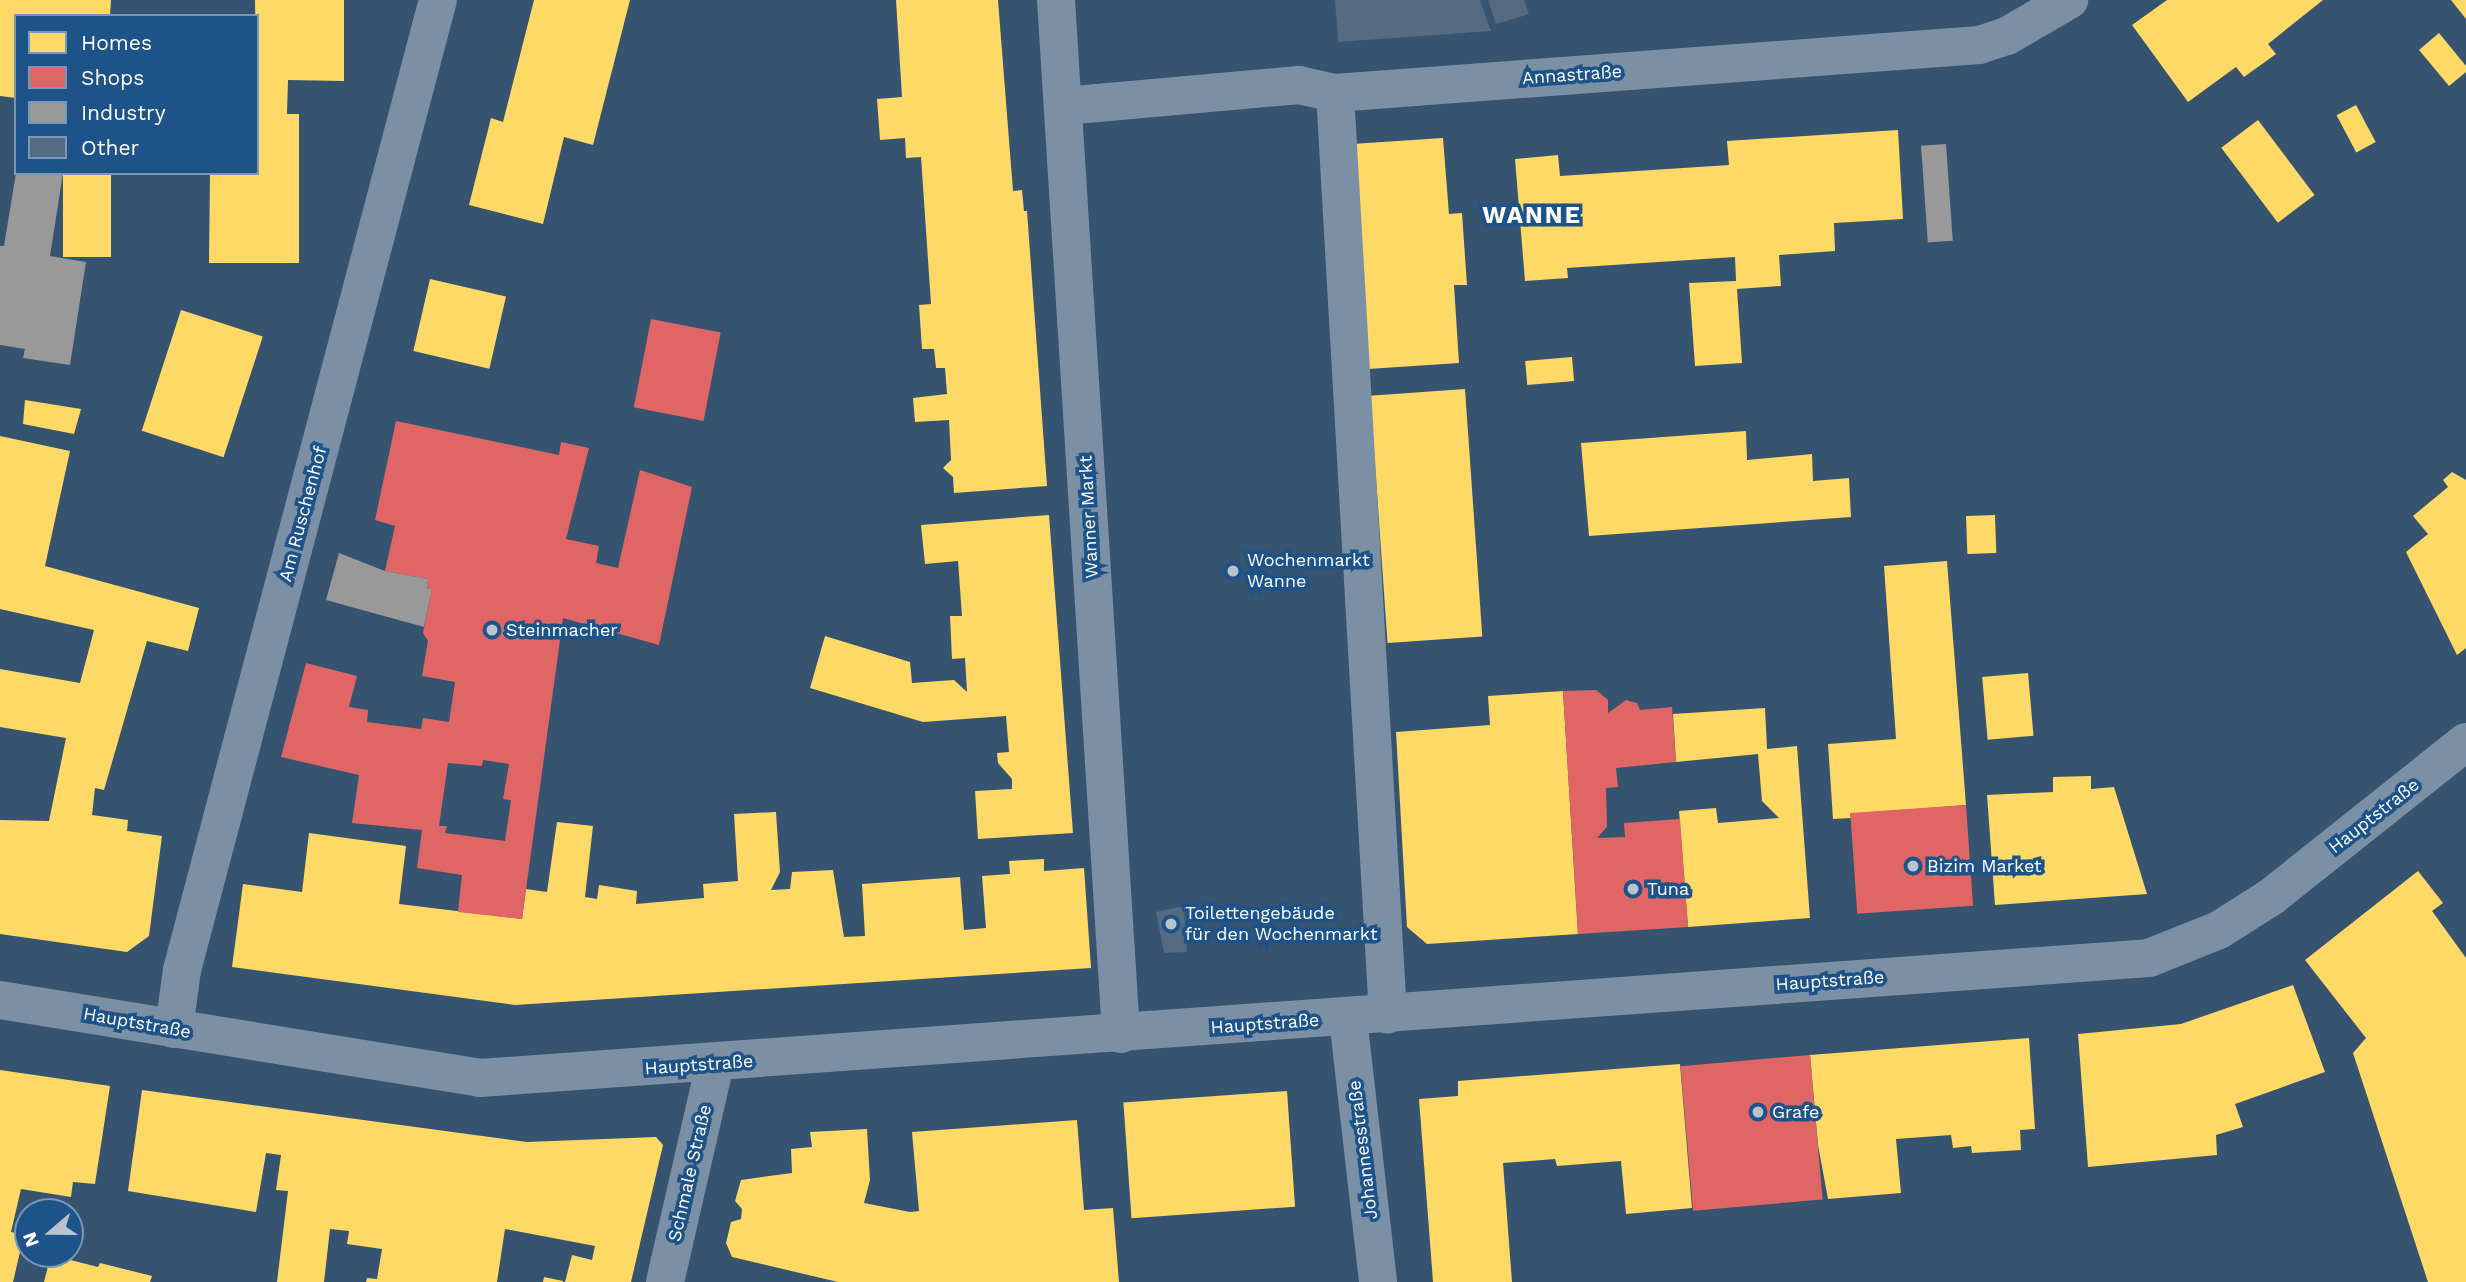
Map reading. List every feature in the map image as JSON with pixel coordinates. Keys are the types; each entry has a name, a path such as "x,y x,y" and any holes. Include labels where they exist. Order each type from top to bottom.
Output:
{"street":[{"name":"Am Ruschenhof","path":"174,1029 182,970 438,0"},
{"name":"Wanner Markt","path":"1056,0 1121,1034"},
{"name":"Annastraße","path":"1064,106 1299,85 1335,93 1979,45 2007,36 2069,0"},
{"path":"1335,93 1388,1014"},
{"name":"Hauptstraße","path":"0,1000 480,1078 715,1064 2149,958 2219,930 2271,897 2466,742"},
{"name":"Johannesstraße","path":"1348,1018 1378,1282"},
{"name":"Schmale Straße","path":"665,1282 715,1064"}],"building: Homes":[{"path":"0,0 111,0 110,14 14,14 14,98 0,96"},
{"path":"255,0 344,0 344,81 288,80 287,114 299,114 299,263 209,263 210,175 259,175 259,14 255,14"},
{"path":"534,0 630,0 593,145 564,137 543,224 469,205 491,118 503,122"},
{"path":"896,0 998,0 1013,191 1022,190 1024,211 1027,211 1047,486 954,493 953,477 943,468 951,460 949,420 915,422 913,398 947,394 945,368 936,368 934,349 922,349 919,305 931,304 921,157 906,158 905,138 880,140 877,99 902,97"},
{"path":"2167,0 2323,0 2268,44 2276,54 2244,77 2236,67 2188,102 2132,25"},
{"path":"2451,0 2466,0 2466,19"},
{"path":"2439,33 2466,66 2466,72 2449,86 2419,50"},
{"path":"2356,105 2376,142 2356,152 2337,115"},
{"path":"2258,120 2315,195 2278,223 2221,148"},
{"path":"1898,130 1903,219 1834,223 1835,251 1779,255 1781,286 1737,289 1742,363 1695,366 1689,283 1736,281 1735,257 1567,268 1568,278 1525,281 1515,159 1558,155 1560,176 1729,165 1727,141"},
{"path":"1443,138 1449,214 1462,213 1467,285 1454,285 1459,363 1368,369 1352,144"},
{"path":"63,175 111,175 111,257 63,257"},
{"path":"430,279 506,297 489,369 413,351"},
{"path":"181,310 263,337 224,457 142,431"},
{"path":"1572,357 1574,381 1527,385 1525,361"},
{"path":"1465,389 1482,636 1388,643 1370,396"},
{"path":"25,400 81,409 74,434 23,424"},
{"path":"1746,431 1747,460 1812,454 1813,481 1849,478 1851,517 1589,536 1581,443"},
{"path":"0,436 70,451 45,566 199,608 188,651 147,641 104,790 95,788 92,815 128,820 127,831 162,836 149,936 127,952 0,934 0,820 49,821 66,738 0,727 0,669 80,683 94,630 0,609"},
{"path":"2452,472 2466,480 2466,648 2457,655 2406,552 2428,534 2413,516 2448,487 2443,480"},
{"path":"1049,515 1073,833 978,839 975,791 1012,789 1012,779 998,763 997,753 1009,752 1006,716 923,722 810,688 825,636 910,662 912,683 954,680 967,692 965,658 952,659 950,616 962,616 958,561 925,564 921,525"},
{"path":"1995,515 1996,553 1967,554 1966,516"},
{"path":"1947,561 1966,805 1850,814 1851,818 1833,819 1828,744 1896,739 1884,566"},
{"path":"2028,673 2033,736 1988,740 1982,677"},
{"path":"1563,691 1578,934 1427,944 1407,927 1396,732 1490,725 1488,696"},
{"path":"1765,708 1767,749 1797,746 1810,918 1688,927 1679,811 1716,808 1718,823 1779,818 1762,801 1758,754 1676,762 1673,714"},
{"path":"2091,776 2091,789 2114,787 2147,894 1995,905 1987,795 2053,792 2053,777"},
{"path":"776,812 780,872 771,890 790,889 792,872 833,870 844,937 865,936 862,884 960,877 964,930 986,928 982,876 1010,874 1009,861 1044,859 1044,871 1084,868 1091,968 515,1005 232,967 243,884 302,892 309,833 406,846 399,904 522,919 526,889 547,892 557,822 593,826 585,897 597,899 599,885 637,891 636,904 704,898 703,884 738,881 734,814"},
{"path":"2418,871 2443,903 2432,911 2466,958 2466,1282 2428,1282 2353,1053 2366,1038 2305,960"},
{"path":"2293,985 2325,1072 2235,1104 2243,1127 2216,1135 2217,1155 2088,1167 2078,1034 2181,1024"},
{"path":"2029,1038 2035,1129 2020,1130 2021,1150 1972,1153 1971,1146 1953,1148 1951,1135 1896,1139 1901,1193 1828,1199 1818,1145 1810,1055"},
{"path":"1680,1064 1692,1208 1626,1214 1621,1161 1557,1166 1555,1159 1503,1163 1512,1282 1433,1282 1419,1099 1458,1096 1458,1081"},
{"path":"0,1070 110,1086 95,1184 73,1182 71,1197 21,1189 19,1198 14,1198 11,1232 14,1233 14,1268 16,1268 13,1282 0,1282"},
{"path":"142,1090 527,1142 656,1137 663,1145 631,1282 565,1282 572,1255 592,1260 595,1246 505,1229 497,1282 366,1282 367,1278 377,1279 382,1249 347,1244 349,1231 330,1229 324,1282 277,1282 288,1191 276,1190 281,1155 266,1153 256,1212 128,1191"},
{"path":"1287,1091 1295,1207 1131,1218 1123,1102"},
{"path":"1077,1120 1084,1210 1113,1208 1119,1282 838,1282 732,1257 726,1243 731,1222 741,1219 742,1209 735,1201 741,1180 792,1173 791,1149 812,1147 810,1132 867,1129 870,1180 864,1203 910,1212 919,1211 912,1132"},
{"path":"84,1263 98,1267 100,1263 152,1276 150,1282 44,1282 48,1268 84,1268"},
{"path":"544,1277 563,1281 563,1282 543,1282"}],"building: Shops":[{"path":"651,319 721,333 704,421 634,407"},
{"name":"Steinmacher","path":"396,421 559,455 561,442 589,448 566,539 599,546 596,563 618,568 640,470 692,487 659,645 563,618 522,919 458,912 462,875 417,868 422,830 352,823 359,775 281,757 306,663 357,676 349,707 368,710 367,722 421,729 423,718 449,722 455,682 422,676 428,641 423,633 432,589 427,589 428,579 385,571 395,526 375,520","holes":["483,760 509,764 503,799 511,800 505,841 445,833 447,826 439,826 448,763 482,766"]},
{"path":"1596,690 1608,700 1608,713 1626,700 1637,703 1640,710 1672,707 1676,762 1616,768 1618,787 1606,788 1607,827 1597,838 1625,837 1624,823 1680,819 1688,927 1578,934 1563,691"},
{"path":"1966,805 1973,906 1857,914 1850,813"},
{"path":"1810,1055 1823,1199 1693,1211 1680,1066"}],"building: Industry":[{"path":"1946,144 1953,241 1928,243 1921,146"},
{"path":"16,175 63,175 50,256 86,262 70,365 23,358 25,349 0,345 0,246 4,246"},
{"path":"339,553 385,571 428,579 427,589 432,589 424,627 326,600"}],"building: Other":[{"path":"1335,0 1480,0 1491,31 1338,42"},
{"path":"1488,0 1524,0 1529,14 1496,24"},
{"name":"Toilettengebäude für den Wochenmarkt","path":"1179,907 1184,910 1187,952 1164,953 1156,912"}],"place":[{"name":"Wochenmarkt Wanne","path":"1233,571"},
{"name":"Steinmacher","path":"492,630"},
{"name":"Bizim Market","path":"1913,866"},
{"name":"Tuna","path":"1633,889"},
{"name":"Toilettengebäude für den Wochenmarkt","path":"1171,924"},
{"name":"Grafe","path":"1758,1112"}],"district":[{"name":"WANNE","path":"1532,216"}]}
